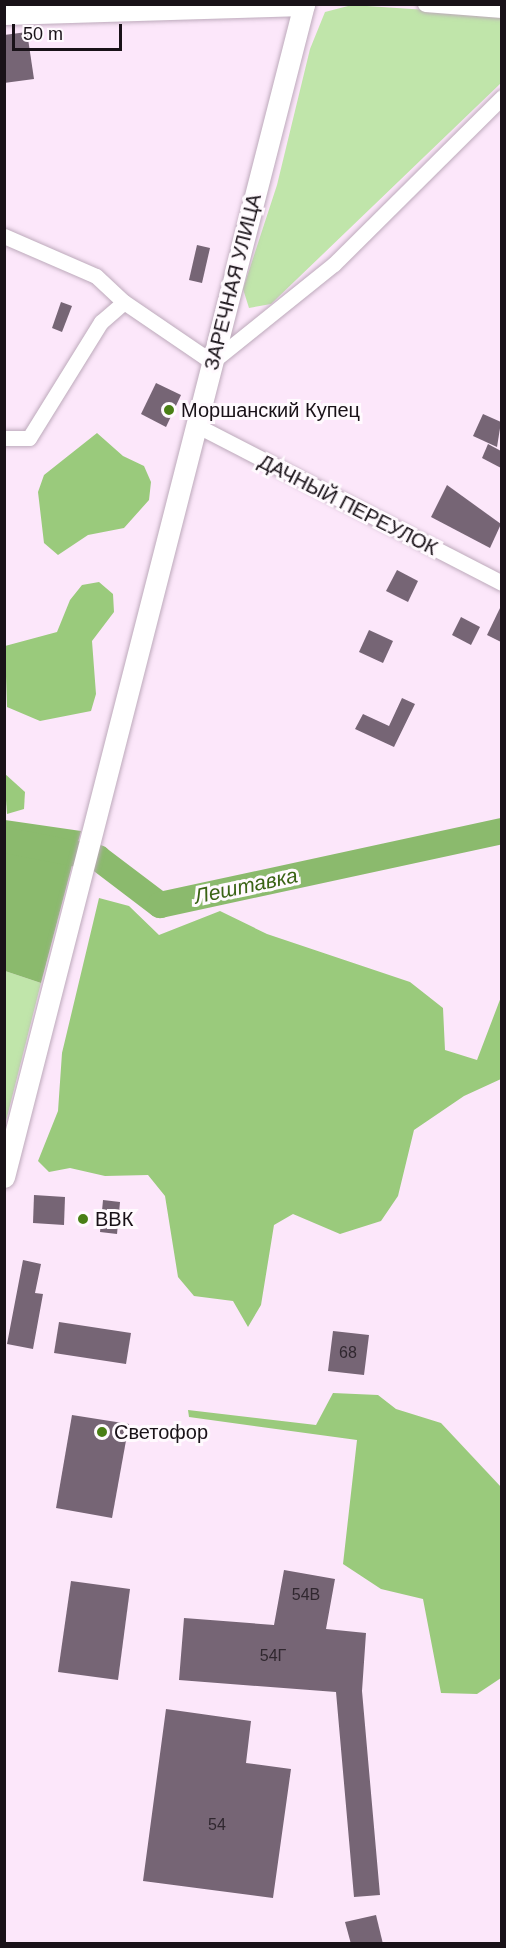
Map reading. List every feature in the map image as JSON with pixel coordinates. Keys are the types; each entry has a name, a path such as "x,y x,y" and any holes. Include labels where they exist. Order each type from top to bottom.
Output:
{"main road":[{"path":"4,14 58,8 305,5"},
{"name":"ЗАРЕЧНАЯ УЛИЦА","path":"4,1177 25,1104 143,630 305,5"}],"street":[{"path":"425,4 501,10"},
{"path":"492,4 501,10"},
{"path":"4,236 96,276 124,302 212,362 334,264 501,97"},
{"path":"6,439 29,438 101,322 124,302"},
{"path":"223,321 256,328"},
{"name":"ДАЧНЫЙ ПЕРЕУЛОК","path":"196,425 501,583"}],"shaded area":[{"path":"352,5 501,15 501,83 271,304 249,308 243,289 277,185 310,49 325,12"},
{"path":"97,433 123,456 144,466 151,482 149,500 124,528 88,535 58,555 44,543 38,492 44,475"},
{"path":"99,582 113,594 114,612 92,641 96,694 91,711 40,721 7,707 5,646 57,632 70,600 82,585"},
{"path":"4,773 25,792 24,809 7,814"},
{"path":"5,820 81,831 41,983 5,971"},
{"path":"99,898 129,906 159,935 220,911 267,934 410,982 443,1008 445,1050 477,1060 501,997 501,1079 464,1096 414,1130 398,1196 381,1221 340,1234 293,1214 274,1225 261,1305 248,1327 233,1301 194,1296 178,1277 165,1196 148,1175 105,1176 70,1168 49,1172 38,1161 58,1111 62,1053"},
{"path":"5,971 41,983 5,1125"},
{"path":"333,1393 378,1395 396,1409 441,1423 501,1487 501,1678 477,1694 441,1693 423,1599 381,1589 343,1564 357,1440 189,1417 188,1410 316,1425"}],"building":[{"path":"27,32 34,79 4,83 4,35"},
{"path":"197,245 210,248 202,283 189,280"},
{"path":"61,302 72,306 62,332 52,328"},
{"path":"156,383 181,395 166,427 141,414"},
{"path":"483,414 501,422 497,447 473,436"},
{"path":"488,444 501,451 501,468 482,458"},
{"path":"447,485 501,524 490,548 431,517"},
{"path":"397,570 418,581 408,602 386,591"},
{"path":"501,606 501,642 487,635"},
{"path":"461,617 480,627 471,645 452,635"},
{"path":"369,630 393,641 383,663 359,652"},
{"path":"402,698 415,704 394,747 355,729 363,714 389,726"},
{"path":"34,1195 65,1197 64,1225 33,1223"},
{"path":"103,1200 120,1202 117,1234 100,1232"},
{"path":"23,1260 41,1264 35,1293 43,1294 33,1349 7,1344"},
{"path":"59,1322 131,1333 126,1364 54,1353"},
{"path":"333,1331 369,1335 364,1375 328,1371"},
{"path":"72,1415 129,1424 112,1518 56,1508"},
{"path":"284,1570 335,1579 326,1629 366,1633 362,1691 380,1895 354,1897 336,1692 179,1680 184,1618 274,1625"},
{"path":"71,1581 130,1589 118,1680 58,1672"},
{"path":"166,1709 251,1721 246,1763 291,1769 273,1898 143,1881"},
{"path":"376,1915 383,1944 351,1944 345,1922"}],"waterway":[{"name":"Лештавка","path":"4,840 98,858 160,905 502,831"}],"place":[{"name":"Моршанский Купец","path":"169,410"},
{"name":"ВВК","path":"83,1219"},
{"name":"Светофор","path":"102,1432"}]}
